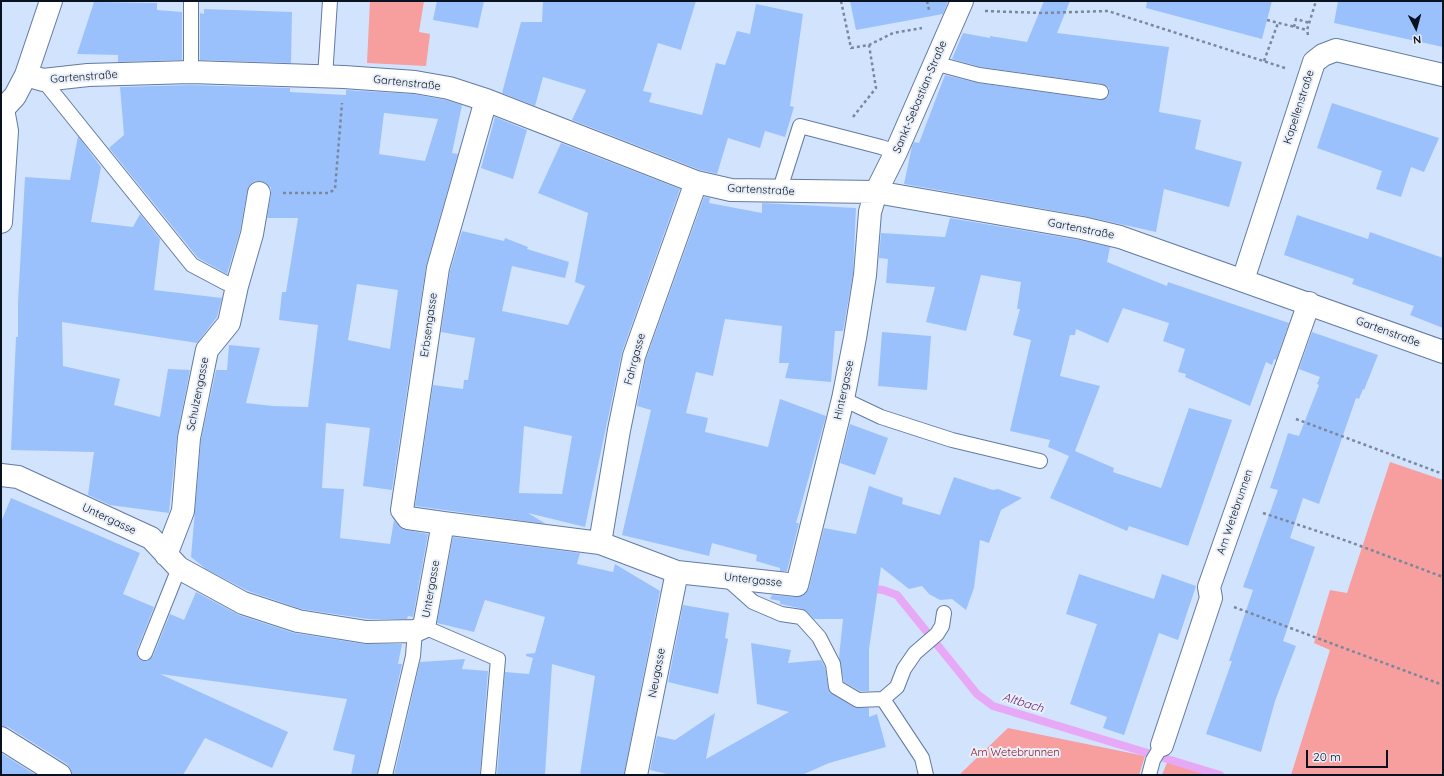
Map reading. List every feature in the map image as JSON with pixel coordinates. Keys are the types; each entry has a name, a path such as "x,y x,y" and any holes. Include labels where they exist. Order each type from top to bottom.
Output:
{"street":[{"path":"1,222 7,131 2,108 34,77 51,1"},
{"name":"Sankt-Sebastian-Straße","path":"876,192 896,152 960,5"},
{"path":"1323,55 1336,50 1443,75"},
{"name":"Kapellenstraße","path":"1243,280 1309,75 1314,62 1323,55"},
{"name":"Gartenstraße","path":"34,77 191,72 334,77 415,82 449,88 486,100 696,182 731,190 779,192 876,192 1082,228 1120,237 1309,303 1443,352"},
{"name":"Erbsengasse","path":"443,523 408,518 402,510 438,268 486,100"},
{"name":"Fahrgasse","path":"600,543 619,430 634,356 696,182"},
{"name":"Hintergasse","path":"797,585 843,399 864,283 870,212 876,192"},
{"name":"Schulzengasse","path":"173,561 184,512 189,438 207,350 229,323 252,234 259,193"},
{"name":"Am Wetebrunnen","path":"1158,753 1211,598 1209,588 1309,303"},
{"name":"Untergasse","path":"1,475 18,477 150,538 173,561 243,603 298,622 366,632 419,629 443,523 600,543 677,572 797,585"},
{"name":"Neugasse","path":"636,775 677,572"},
{"path":"1,738 60,775"}],"lane":[{"path":"191,1 191,72"},
{"path":"330,1 334,77"},
{"path":"934,63 978,75 1101,92"},
{"path":"34,77 192,265 226,283 238,286"},
{"path":"779,192 800,126 896,152"},
{"path":"843,399 881,416 952,440 1040,461"},
{"path":"144,653 173,561"},
{"path":"725,578 753,602 781,614 801,616 819,637 833,664 836,686 858,700 883,699 897,687 904,669 915,653 937,634 942,626 944,613"},
{"path":"385,775 419,629 498,659 488,775"},
{"path":"883,699 922,758 926,775"},
{"path":"1149,775 1158,753"}],"path":[{"path":"841,1 852,48 869,45 892,33 932,26 947,32"},
{"path":"1316,1 1307,30 1309,37 1323,55"},
{"path":"960,5 1042,13 1108,11 1309,75"},
{"path":"1294,27 1296,19 1310,23"},
{"path":"1267,20 1307,30"},
{"path":"1264,61 1278,22"},
{"path":"852,118 876,88 869,45"},
{"path":"259,193 329,193 335,189 334,77"},
{"path":"1271,410 1443,474"},
{"path":"1238,504 1347,541 1443,577"},
{"path":"1211,598 1443,685"}],"green space":[{"path":"370,1 424,1 419,32 430,34 426,66 367,63"},
{"path":"1390,462 1443,480 1443,775 1291,775 1330,650 1314,643 1330,590 1347,593"},
{"name":"Am Wetebrunnen","path":"1008,728 1145,756 1139,775 959,775"},
{"path":"1168,760 1225,775 1162,775"}],"building":[{"path":"437,1 484,1 478,28 433,20"},
{"path":"543,1 696,1 681,50 658,43 643,91 652,93 649,102 702,115 716,63 725,65 737,31 750,34 756,4 803,14 790,106 794,107 785,137 765,131 760,148 728,138 717,174 700,170 572,120 586,90 543,77 535,106 502,93 521,22 542,22"},
{"path":"850,1 948,1 943,14 856,30"},
{"path":"1044,1 1070,1 1057,33 1169,47 1159,112 1201,120 1195,149 1242,162 1229,207 1164,189 1156,232 1084,216 904,184 912,146 914,142 919,143 945,75 978,83 1100,100 1108,97 1109,88 1102,84 981,67 952,59 963,33 1027,42"},
{"path":"1147,1 1272,1 1262,39 1146,8"},
{"path":"1338,1 1443,1 1443,47 1334,23"},
{"path":"94,2 157,3 157,10 182,12 182,60 118,62 118,55 77,54"},
{"path":"204,9 292,12 291,63 200,60 200,13 204,14"},
{"path":"191,85 290,88 290,92 346,95 346,90 413,94 446,100 462,105 452,153 458,154 426,266 392,490 363,486 370,428 326,423 322,488 344,489 340,538 390,544 394,520 402,529 428,534 413,617 408,616 407,619 367,619 301,609 248,591 206,569 191,557 201,440 216,370 227,370 229,345 260,348 246,403 273,406 308,407 318,325 279,320 282,292 286,292 298,218 267,218 271,188 261,181 255,181 250,185 247,191 240,231 227,274 198,258 109,148 124,135 120,87","holes":["384,113 438,119 425,161 379,154","357,284 398,290 390,349 348,340"]},
{"path":"1332,103 1439,138 1424,172 1411,167 1401,197 1376,189 1382,171 1317,148"},
{"path":"495,117 527,130 513,179 481,168"},
{"path":"78,136 101,167 91,222 133,227 140,214 160,239 154,290 222,298 217,317 197,343 62,322 63,366 120,379 114,405 160,417 168,369 190,370 177,436 169,513 110,505 88,495 94,452 11,450 16,337 18,337 18,302 25,177 70,180"},
{"path":"561,143 680,189 622,352 585,527 528,513 546,524 415,506 433,385 463,389 464,380 468,380 475,338 441,332 450,271 462,231 504,241 505,238 528,247 527,249 569,262 565,278 512,266 502,311 568,325 585,286 575,282 588,213 538,193","holes":["524,426 572,436 562,494 519,493"]},
{"path":"704,197 710,198 709,203 762,213 762,203 856,208 853,274 843,331 835,331 831,382 785,378 789,363 779,363 782,326 725,319 713,376 696,372 686,413 708,418 705,432 768,447 780,399 826,416 796,523 799,523 787,571 780,571 780,568 756,561 757,555 712,543 709,556 622,535 651,410 637,406 646,359"},
{"path":"1297,215 1368,239 1370,232 1443,258 1443,328 1410,315 1414,306 1352,284 1354,279 1284,255"},
{"path":"950,218 1079,240 1110,247 1107,262 1167,286 1168,282 1289,323 1276,360 1274,359 1272,365 1266,362 1250,406 1185,377 1186,374 1178,372 1185,349 1163,341 1169,323 1123,308 1108,343 1076,329 1075,335 1070,335 1060,376 1100,386 1075,451 1114,468 1113,472 1161,488 1189,408 1232,420 1188,546 1129,526 1127,531 1050,498 1069,456 1048,447 1050,440 1010,431 1031,340 1013,335 1020,309 1017,309 1021,282 981,275 966,331 926,322 935,287 886,283 888,259 879,258 881,233 945,237"},
{"path":"882,332 931,336 927,390 878,386"},
{"path":"1312,332 1378,355 1364,390 1363,389 1359,399 1356,398 1319,504 1303,498 1290,538 1315,547 1283,641 1296,646 1275,701 1261,752 1206,734 1232,661 1229,661 1253,590 1243,587 1278,490 1270,488 1288,433 1299,436 1319,385 1317,384 1320,377 1299,369"},
{"path":"850,424 888,438 875,475 840,463"},
{"path":"954,477 993,490 998,489 1022,498 1001,510 989,543 980,540 974,588 966,610 952,599 940,600 929,594 922,586 909,589 881,567 869,649 869,691 860,691 844,682 839,657 843,619 814,619 803,609 780,604 780,601 770,599 772,595 796,597 806,593 809,588 824,528 856,534 869,486 903,498 902,504 940,515"},
{"path":"11,498 140,553 123,594 154,607 137,650 138,658 142,661 147,661 153,656 170,614 184,620 196,592 239,615 294,633 364,644 402,644 398,664 402,664 377,775 351,775 355,755 333,750 347,699 160,674 288,732 272,768 205,738 183,775 72,775 71,769 67,764 8,727 1,726 1,522"},
{"path":"453,537 580,553 577,564 613,572 615,564 660,591 624,775 580,775 595,676 552,664 545,775 497,775 505,672 529,674 533,658 526,656 526,654 535,653 545,617 485,600 474,632 437,623"},
{"path":"1079,574 1154,599 1162,574 1196,586 1178,640 1159,633 1124,735 1103,728 1107,717 1070,704 1097,624 1066,614"},
{"path":"683,605 729,613 725,638 728,639 718,694 668,682"},
{"path":"751,643 791,650 788,663 821,660 825,667 829,692 854,707 869,708 869,717 877,714 886,747 829,763 802,775 671,775 650,770 657,736 675,740 715,713 706,759 789,712 757,704"},
{"path":"465,659 462,669 488,671 480,775 394,775 420,662"},
{"path":"1,753 36,775 1,775"}],"waterway":[{"name":"Altbach","path":"868,588 883,590 897,595 977,694 993,706 1220,775"}]}
